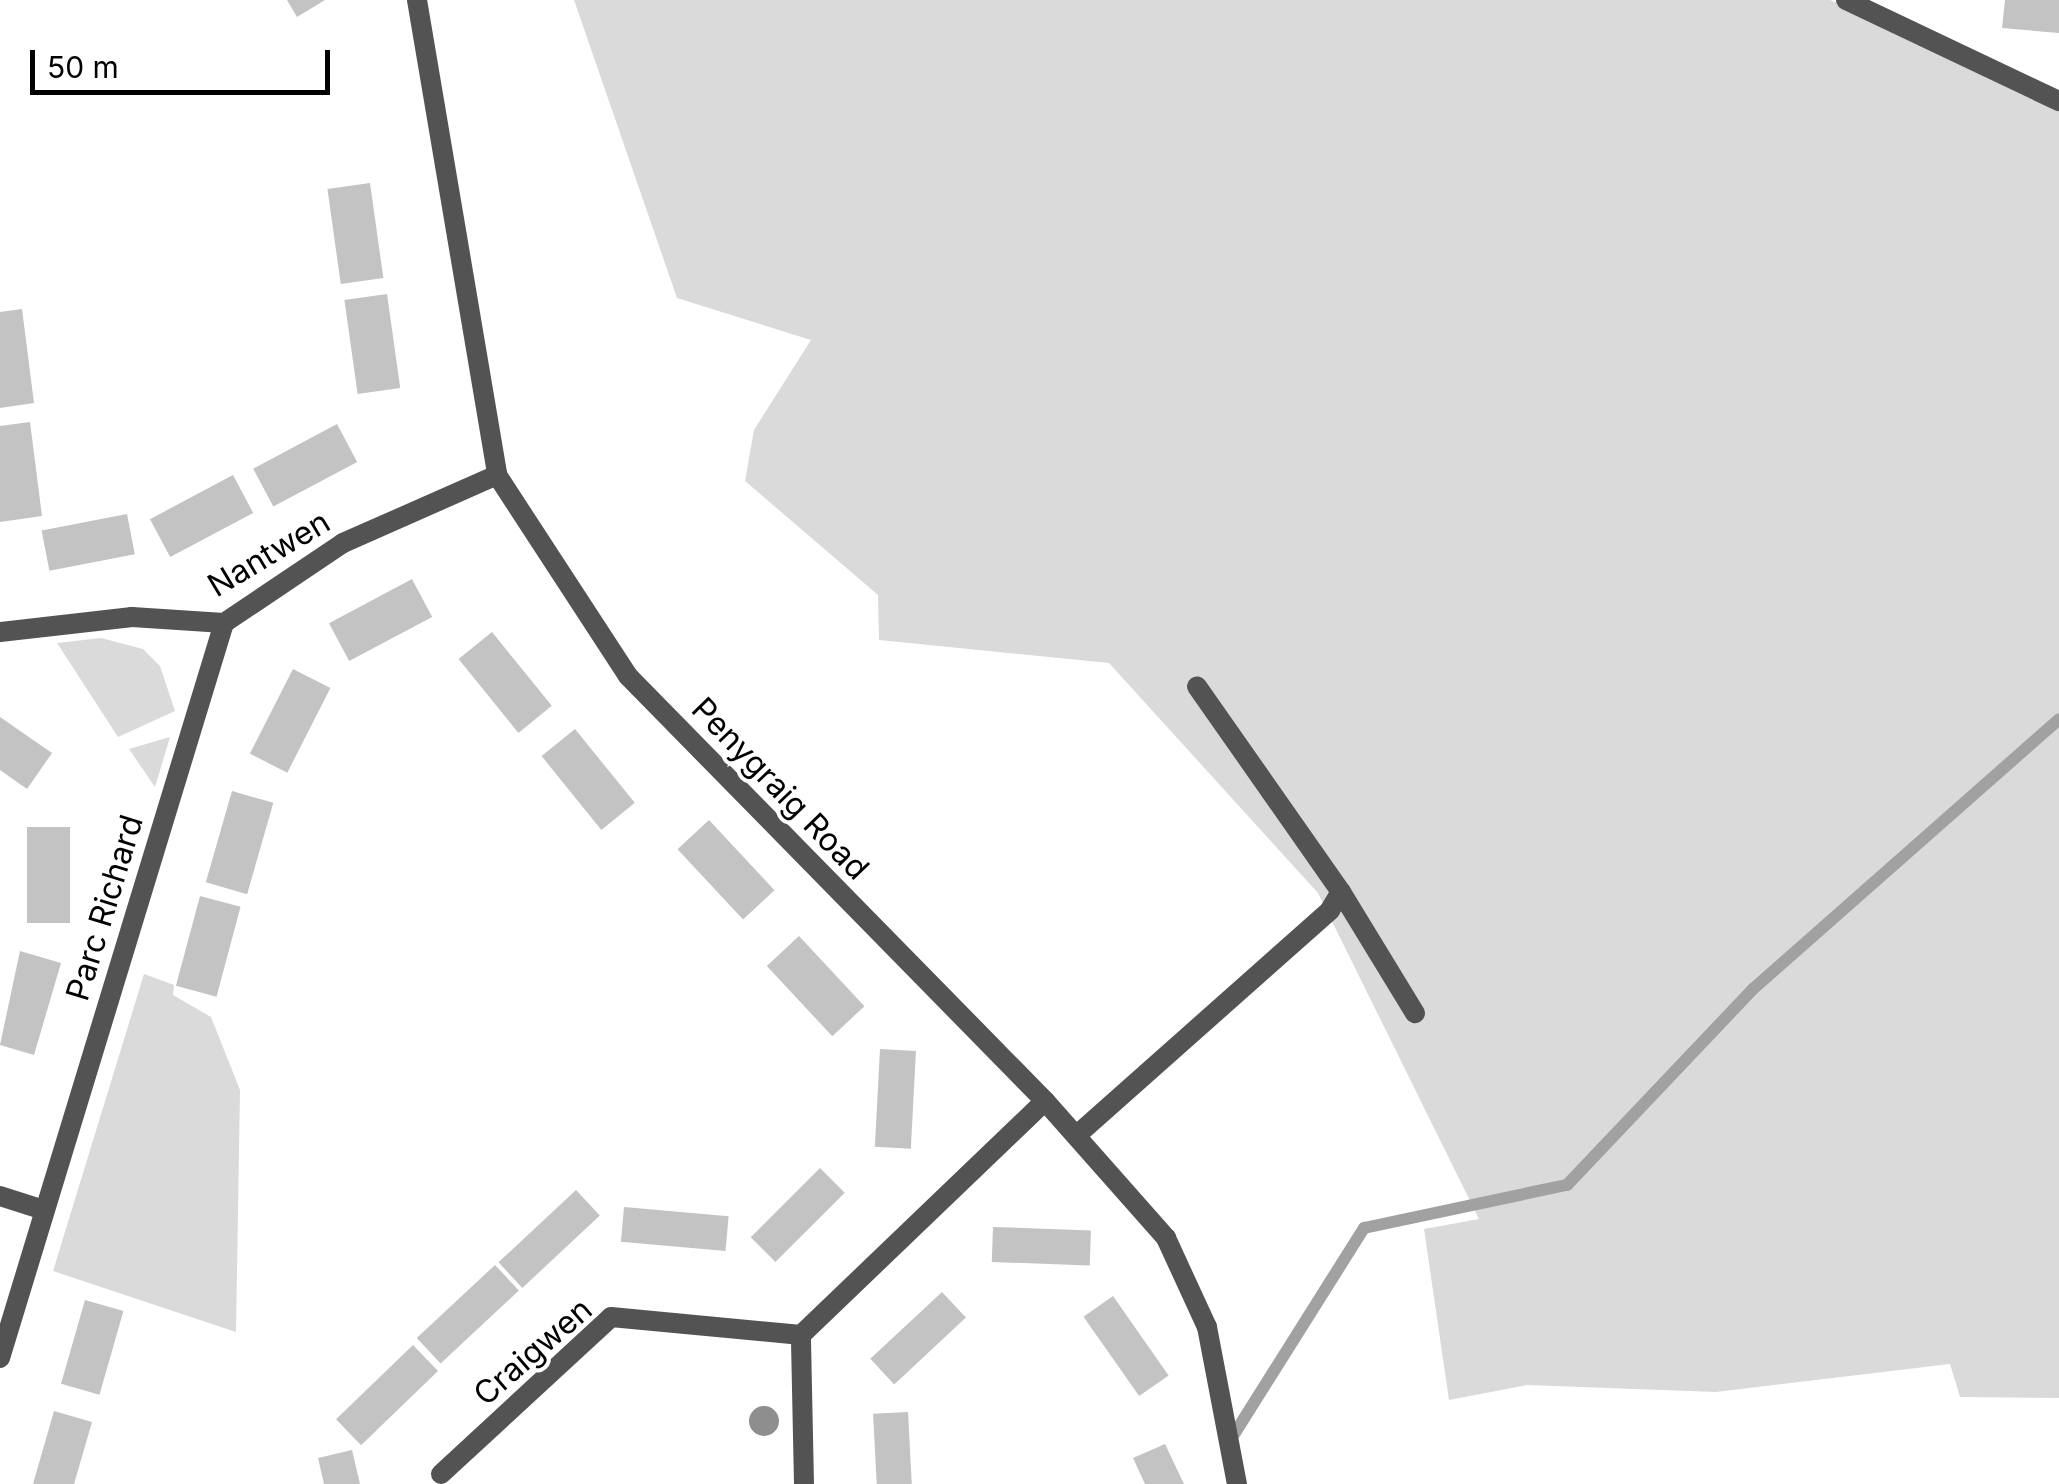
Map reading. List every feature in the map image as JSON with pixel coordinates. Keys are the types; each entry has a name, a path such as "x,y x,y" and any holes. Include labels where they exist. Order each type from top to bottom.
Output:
{"street":[{"name":"Penygraig Road","path":"418,0 497,476 628,676 1044,1101 1174,1256 1207,1327 1237,1484"},
{"path":"1846,0 2059,102"},
{"name":"Nantwen","path":"0,632 132,617 224,623 343,543 497,476"},
{"name":"Parc Richard","path":"0,1358 224,623"},
{"path":"1197,686 1340,892 1415,1013"},
{"path":"1076,1135 1330,910 1340,892"},
{"path":"804,1484 801,1335 1044,1101"},
{"path":"0,1196 44,1210"},
{"name":"Craigwen","path":"440,1474 611,1317 801,1335"}],"shaded area":[{"path":"574,0 1830,0 2059,109 2059,1398 1960,1397 1950,1364 1716,1392 1527,1385 1449,1400 1424,1229 1479,1219 1318,893 1109,663 879,640 878,595 745,481 754,430 811,340 677,298"},
{"path":"101,638 143,649 160,666 175,711 118,737 57,643"},
{"path":"170,737 155,787 129,749"},
{"path":"144,974 174,985 173,995 211,1017 240,1090 236,1332 53,1271"}],"building":[{"path":"287,0 325,0 297,17"},
{"path":"2005,0 2059,0 2059,33 2002,28"},
{"path":"370,183 383,278 341,284 327,189"},
{"path":"387,294 400,388 358,394 344,300"},
{"path":"22,309 34,403 0,408 0,312"},
{"path":"30,422 42,516 0,522 0,426"},
{"path":"337,424 357,462 273,507 253,469"},
{"path":"233,475 253,513 170,557 150,519"},
{"path":"127,514 135,554 49,571 42,531"},
{"path":"412,579 432,617 349,661 329,623"},
{"path":"492,632 552,706 518,733 459,659"},
{"path":"293,669 330,688 287,773 250,754"},
{"path":"0,717 52,753 27,789 0,770"},
{"path":"575,729 635,803 601,830 542,756"},
{"path":"232,791 273,803 247,894 206,882"},
{"path":"709,820 774,890 743,920 678,849"},
{"path":"27,827 70,827 70,923 27,923"},
{"path":"200,896 241,907 216,997 176,986"},
{"path":"799,936 864,1006 832,1036 767,966"},
{"path":"20,951 61,963 34,1055 0,1045"},
{"path":"880,1049 916,1051 911,1149 875,1147"},
{"path":"820,1168 845,1193 775,1262 751,1237"},
{"path":"576,1190 600,1216 522,1288 498,1262"},
{"path":"624,1207 729,1216 726,1251 621,1242"},
{"path":"993,1227 1091,1230 1090,1265 992,1262"},
{"path":"495,1265 519,1291 441,1364 417,1338"},
{"path":"942,1292 966,1318 894,1384 870,1359"},
{"path":"1113,1296 1169,1375 1139,1396 1084,1317"},
{"path":"85,1300 123,1311 99,1395 61,1384"},
{"path":"413,1345 438,1371 361,1445 336,1419"},
{"path":"54,1411 92,1422 74,1484 33,1484"},
{"path":"908,1412 912,1484 877,1484 873,1414"},
{"path":"1165,1444 1184,1484 1145,1484 1133,1458"},
{"path":"352,1450 360,1484 324,1484 318,1458"}],"waterway":[{"path":"1233,1436 1364,1228 1567,1185 1753,989 2059,719"}]}
